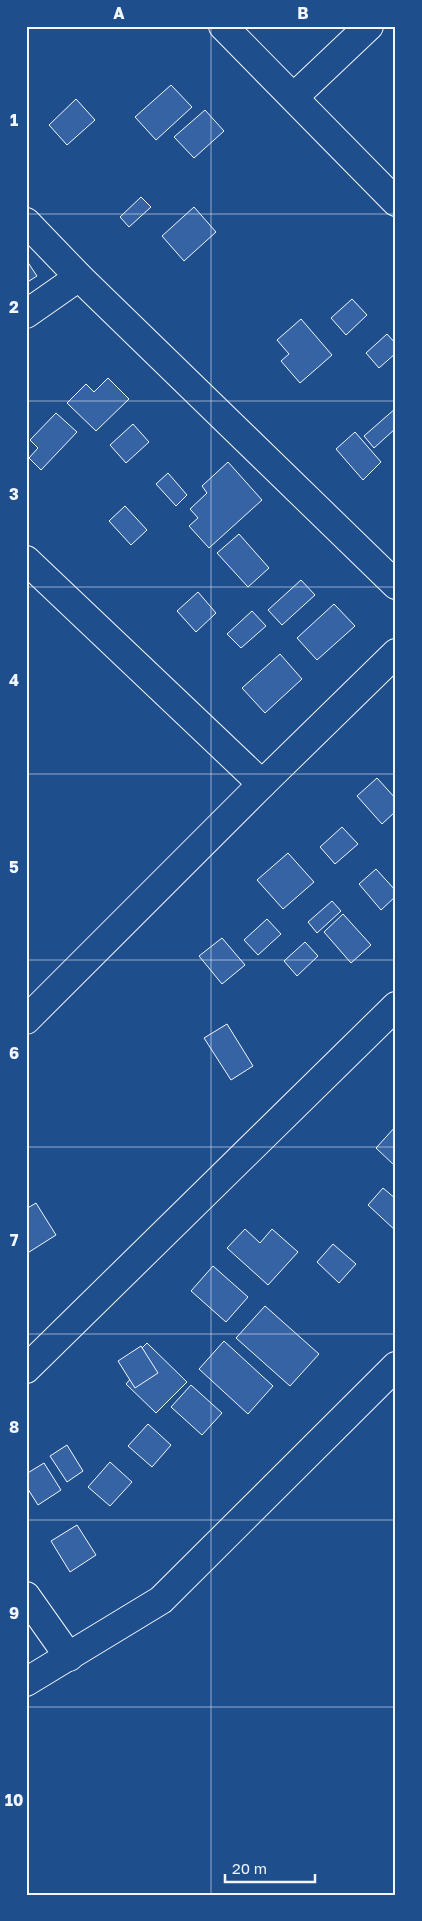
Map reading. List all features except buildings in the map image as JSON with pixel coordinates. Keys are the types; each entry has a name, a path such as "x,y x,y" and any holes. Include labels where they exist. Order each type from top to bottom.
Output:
{"street":[{"path":"223,26 396,202"},
{"path":"294,97 369,26"},
{"path":"26,222 79,277 396,585"},
{"path":"26,314 79,277"},
{"path":"26,560 262,784"},
{"path":"26,1020 396,653"},
{"path":"26,1369 396,1006"},
{"path":"26,1682 161,1600 396,1366"},
{"path":"26,1596 69,1656"}]}
